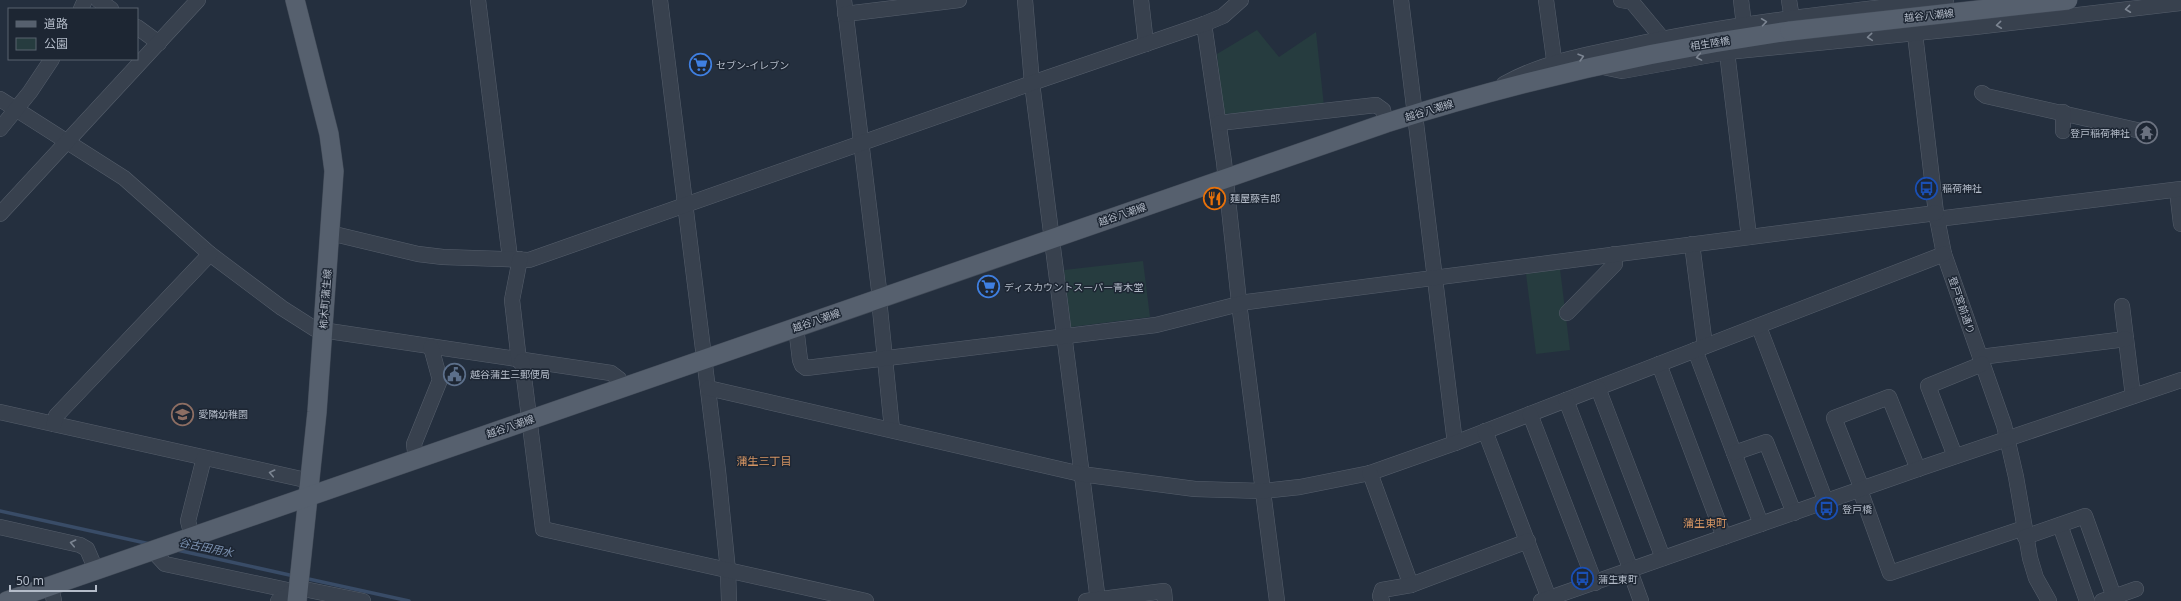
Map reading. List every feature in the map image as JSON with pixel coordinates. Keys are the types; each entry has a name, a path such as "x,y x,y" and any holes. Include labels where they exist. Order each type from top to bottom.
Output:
{"main road":[{"name":"柿木町蒲生線","path":"295,0 333,154 334,189 310,488 296,593"},
{"name":"越谷八潮線","path":"1791,25 2068,0"},
{"name":"相生陸橋","path":"1630,57 1791,25"},
{"name":"越谷八潮線","path":"7,601 53,593 96,570 192,536 310,488 416,459 1386,123 1555,69 1597,64 1630,57"}],"street":[{"path":"98,0 110,8"},
{"path":"0,214 198,0"},
{"path":"478,0 515,259 512,300 530,419 543,529 866,601"},
{"path":"660,0 708,388 728,571 729,601"},
{"path":"892,429 880,298 844,7 959,0"},
{"path":"1025,0 1032,83 1066,336 1094,601 1164,591 1166,601"},
{"path":"1141,0 1146,44"},
{"path":"330,233 418,254 443,257 515,259 535,258 1204,24 1223,16 1241,0"},
{"path":"1401,0 1455,443"},
{"path":"1546,0 1555,69 1601,51 1662,38 1744,25 1791,25 1911,2 1946,0"},
{"path":"1741,0 1744,25"},
{"path":"1789,0 1791,25"},
{"path":"1629,1 1662,38"},
{"name":"登戸宮前通り","path":"1911,2 1936,216 1944,254 2008,438 2025,532 2036,578 2049,601"},
{"path":"1597,64 1606,70 1622,71 1727,52 1915,33 2089,7 2181,3"},
{"path":"1204,24 1219,123 1239,303 1277,601"},
{"path":"138,28 159,43"},
{"path":"1727,52 1749,237"},
{"path":"0,129 16,111 51,60"},
{"path":"1982,93 1986,96 2063,112 2142,131"},
{"path":"0,99 16,111 124,178 210,254 301,321 323,332 611,373 619,380 622,387"},
{"path":"1219,123 1376,105 1382,110 1386,123"},
{"path":"2063,112 2063,130"},
{"path":"796,327 800,360 802,365 806,368 1156,325 1239,303 1435,277 1749,237 2179,190 2181,224"},
{"path":"1692,244 1700,348 1734,453 1761,524"},
{"path":"54,424 56,416 210,254"},
{"path":"1567,313 1615,264 1614,254"},
{"path":"708,388 892,429 1081,474 1187,488 1263,490 1300,487 1370,473 1455,443 1700,348 1759,327 1944,254"},
{"path":"2122,306 2133,396"},
{"path":"1759,327 1826,502"},
{"path":"1955,456 1928,386 1981,361 2126,339"},
{"path":"416,459 414,444 440,380 431,347"},
{"path":"1659,364 1724,537"},
{"path":"1485,431 1528,541 1546,600 1955,456 2181,380"},
{"path":"1598,388 1663,558"},
{"path":"1918,469 1889,397 1834,418 1890,574 2025,532 2060,525 2085,516 2108,599 2136,589"},
{"path":"1566,400 1642,601"},
{"path":"0,412 204,458 310,488"},
{"path":"1530,414 1595,583"},
{"path":"1734,453 1766,442 1794,513"},
{"path":"192,536 188,521 204,458"},
{"path":"1370,473 1411,585"},
{"path":"2060,525 2087,601"},
{"path":"0,528 80,545 88,549 96,570"},
{"path":"1382,601 1380,596 1382,590 1411,585 1528,541"},
{"path":"152,550 165,564 296,593 363,601"},
{"path":"278,601 296,593"}],"green space":[{"path":"1257,30 1279,57 1316,32 1324,106 1224,114 1217,54"},
{"path":"1143,261 1150,317 1071,327 1064,270"},
{"path":"1560,269 1570,350 1536,354 1526,274"}],"waterway":[{"name":"谷古田用水","path":"0,511 150,544"},
{"name":"谷古田用水","path":"177,550 294,576"},
{"name":"谷古田用水","path":"304,578 409,601"}],"place":[{"name":"セブン-イレブン","path":"701,65"},
{"name":"登戸稲荷神社","path":"2146,133"},
{"name":"稲荷神社","path":"1926,188"},
{"name":"麺屋藤吉郎","path":"1214,198"},
{"name":"ディスカウントスーパー青木堂","path":"989,287"},
{"name":"越谷蒲生三郵便局","path":"455,374"},
{"name":"愛隣幼稚園","path":"183,414"},
{"name":"登戸橋","path":"1827,509"},
{"name":"蒲生東町","path":"1582,579"}],"district":[{"name":"蒲生三丁目","path":"764,460"},
{"name":"蒲生東町","path":"1705,522"}]}
